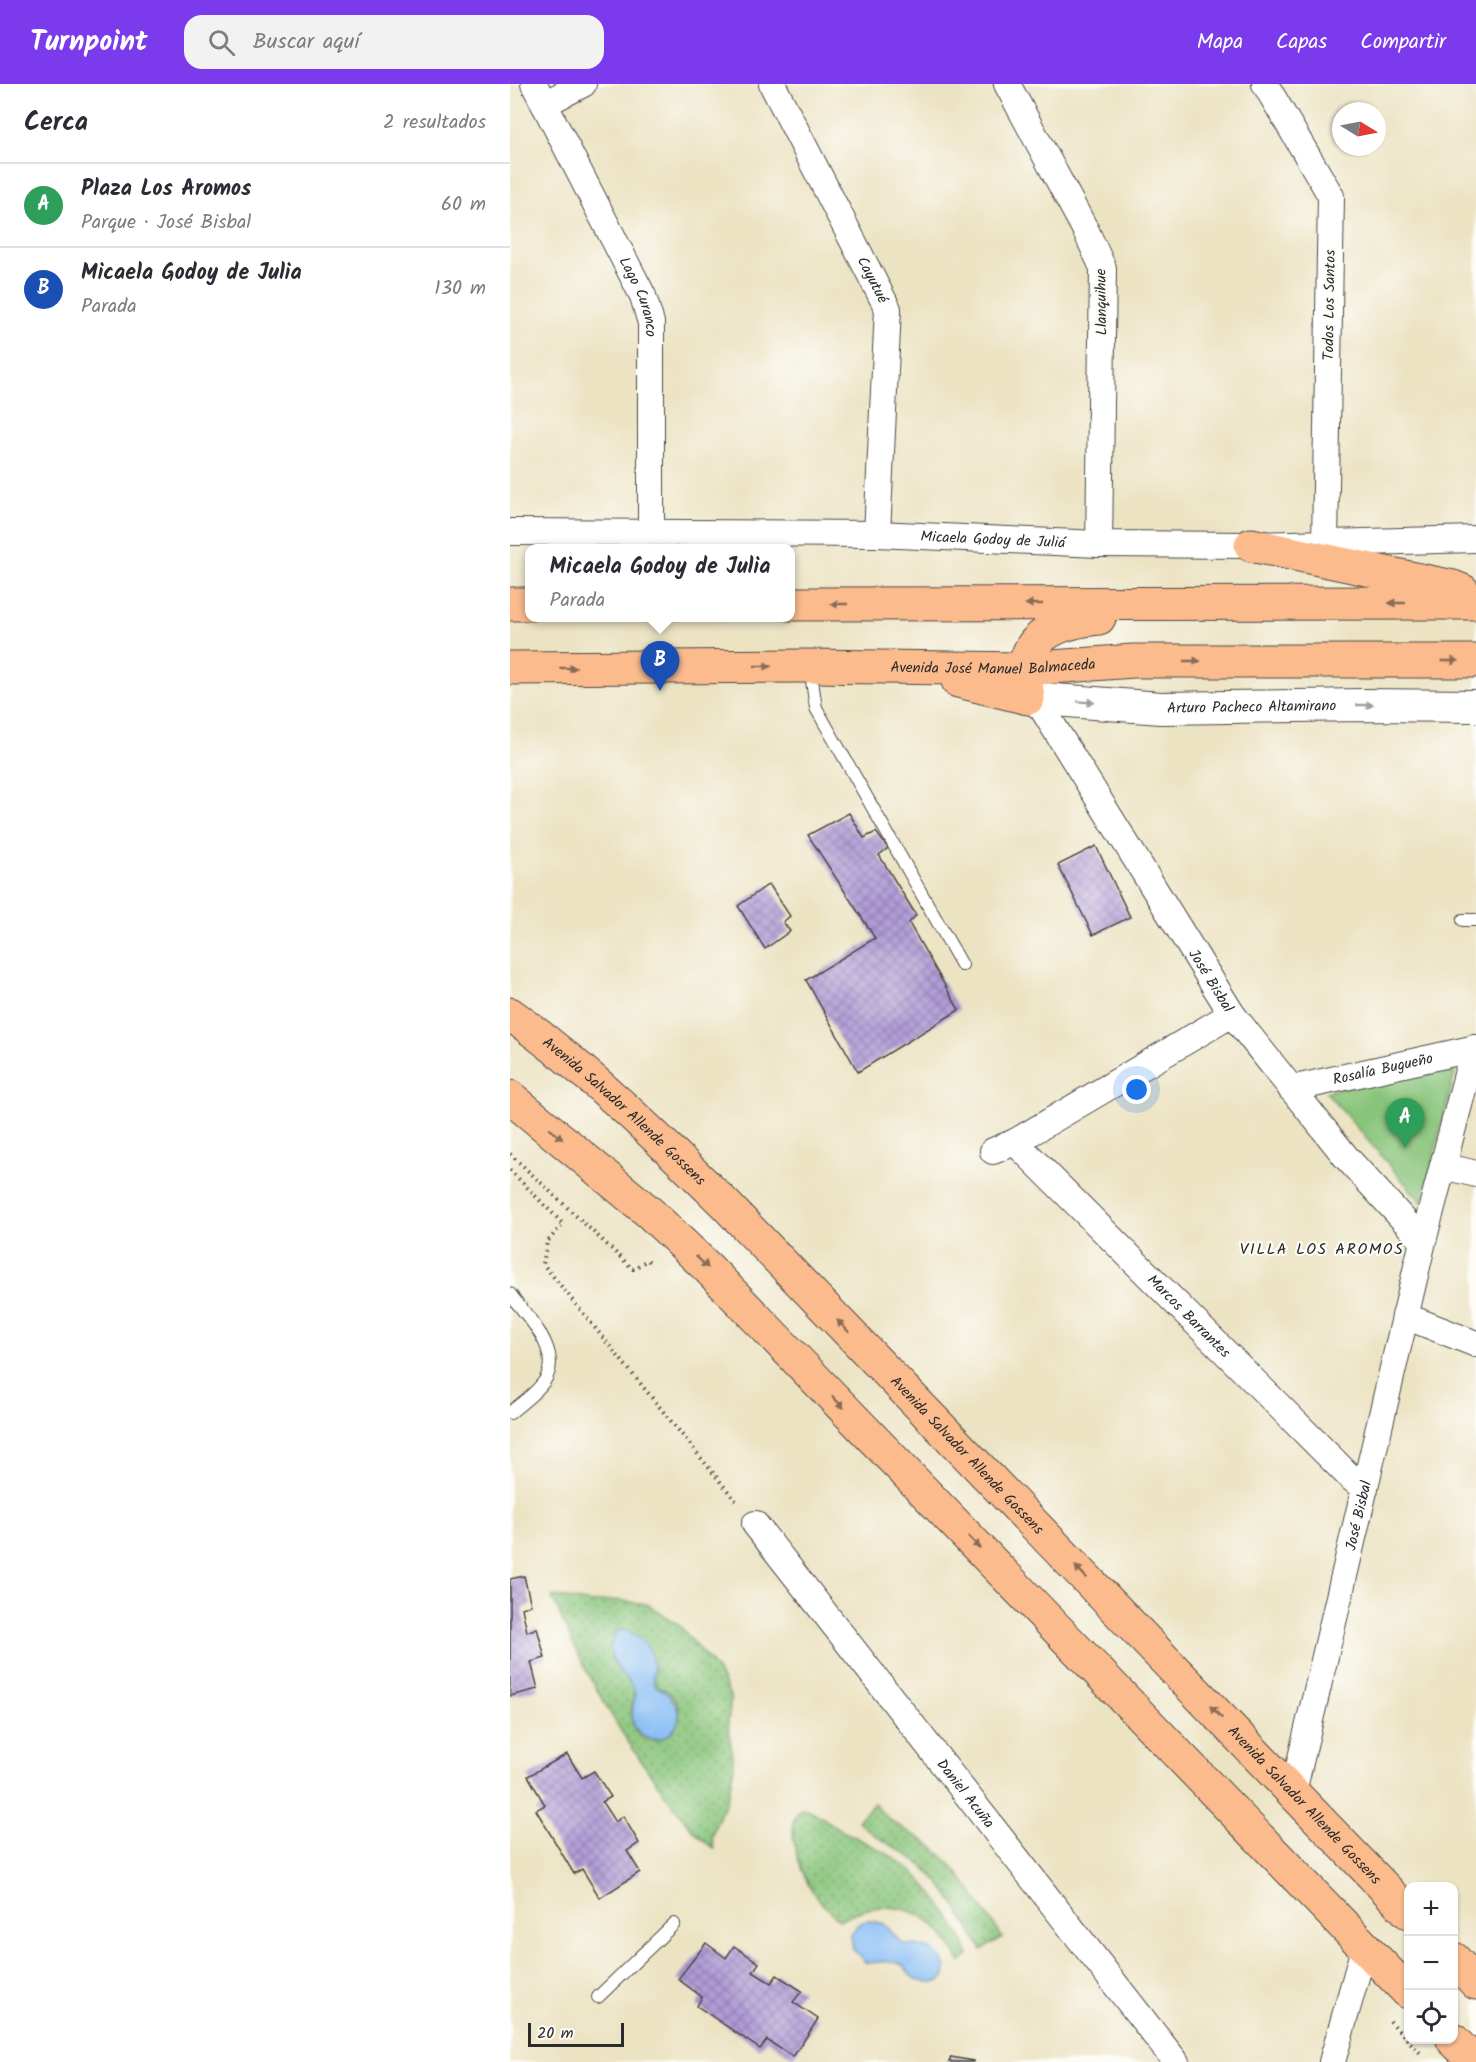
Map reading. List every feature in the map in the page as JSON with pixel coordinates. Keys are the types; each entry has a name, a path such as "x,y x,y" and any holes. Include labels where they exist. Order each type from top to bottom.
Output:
{"main road":[{"path":"1251,545 1453,587 1476,596"},
{"path":"795,604 1476,603"},
{"path":"1026,683 1035,642 1056,627 1077,620 1137,614 1173,604"},
{"name":"Avenida José Manuel Balmaceda","path":"510,668 898,667 1026,683 1133,662 1476,661"},
{"name":"Avenida Salvador Allende Gossens","path":"510,1014 554,1047 642,1125 726,1205 1404,1908"},
{"path":"510,1097 650,1213 708,1268 1406,1990"},
{"path":"1458,1963 1476,1983"},
{"path":"1458,2044 1475,2062"}],"street":[{"path":"539,94 583,84"},
{"name":"Cayutué","path":"772,84 888,309 877,534"},
{"name":"Llanquihue","path":"1007,84 1086,231 1103,268 1099,544"},
{"name":"Todos Los Santos","path":"1265,84 1331,196 1325,543"},
{"name":"Lago Curanco","path":"539,94 643,296 651,323 651,533"},
{"name":"Micaela Godoy de Juliá","path":"510,532 877,534 1099,544 1251,545 1476,539"},
{"name":"Arturo Pacheco Altamirano","path":"1026,683 1161,708 1476,706"},
{"name":"José Bisbal","path":"1026,683 1232,1014 1346,1157 1422,1241"},
{"name":"Marcos Barrantes","path":"1232,1014 1004,1147 1341,1469 1365,1489"},
{"name":"José Bisbal","path":"1293,1792 1422,1241 1475,1048"},
{"name":"Rosalía Bugueño","path":"1292,1089 1475,1048"},
{"path":"1443,1166 1476,1174"},
{"path":"1405,1316 1476,1344"},
{"name":"Daniel Acuña","path":"755,1524 1176,2062"},
{"path":"1332,2062 1365,1945"}],"lane":[{"path":"810,666 816,708 962,965"},
{"path":"1463,920 1476,920"},
{"path":"510,1294 545,1341 551,1360 544,1382 510,1413"},
{"path":"598,1997 674,1924"}],"path":[{"path":"510,1154 633,1269"},
{"path":"510,1170 563,1224 547,1242 543,1264 755,1524"}],"green space":[{"path":"1442,1062 1455,1073 1422,1203 1326,1092"},
{"path":"552,1597 591,1603 614,1600 647,1604 679,1625 717,1670 731,1698 728,1724 734,1767 728,1797 714,1829 712,1839 714,1849 684,1820 627,1740 587,1672","holes":["628,1631 642,1640 649,1650 653,1662 655,1685 671,1695 679,1707 678,1719 672,1730 663,1737 652,1740 641,1737 633,1725 631,1716 634,1687 613,1663 611,1657 616,1632"]},
{"path":"874,1803 888,1818 929,1845 945,1859 972,1892 1002,1937 982,1950 950,1898 927,1870 874,1835 858,1821"},
{"path":"802,1808 886,1853 913,1872 926,1885 949,1916 969,1955 961,1962 939,1931 917,1914 904,1910 891,1907 865,1910 839,1920 820,1902 807,1881 798,1859 793,1824"}],"water":[{"path":"622,1630 634,1634 644,1642 652,1658 654,1685 670,1696 677,1708 679,1719 675,1728 668,1735 658,1739 648,1738 635,1726 632,1713 634,1689 613,1661 610,1648 612,1640 616,1632"},
{"path":"866,1921 880,1922 903,1944 917,1945 934,1952 943,1961 946,1968 945,1976 940,1981 920,1981 900,1964 865,1962 853,1949 851,1935 858,1924"}],"building":[{"path":"849,813 864,838 876,832 888,848 879,855 916,915 909,923 959,1010 858,1072 806,980 875,938 808,835"},
{"path":"1096,846 1130,917 1093,935 1058,865"},
{"path":"769,884 790,916 783,922 790,931 765,949 738,906"},
{"path":"524,1576 531,1605 522,1608 527,1632 537,1628 545,1658 531,1662 538,1689 510,1696 510,1579"},
{"path":"567,1754 582,1778 594,1771 611,1797 602,1802 615,1822 623,1816 639,1843 627,1851 640,1872 600,1898 582,1869 574,1874 536,1810 545,1805 528,1776"},
{"path":"706,1943 726,1958 734,1946 759,1963 753,1972 771,1983 777,1975 802,1991 793,2002 818,2019 793,2057 767,2040 760,2049 697,2006 702,1997 678,1979"},
{"path":"951,2057 973,2061 973,2062 949,2062"}],"place":[{"name":"Micaela Godoy de Julia","path":"660,691"},
{"name":"Plaza Los Aromos","path":"1405,1148"}],"district":[{"name":"VILLA LOS AROMOS","path":"1322,1248"}]}
